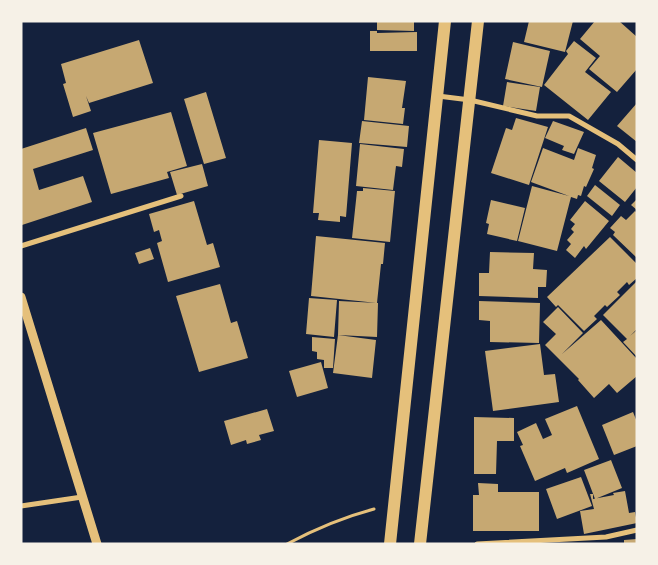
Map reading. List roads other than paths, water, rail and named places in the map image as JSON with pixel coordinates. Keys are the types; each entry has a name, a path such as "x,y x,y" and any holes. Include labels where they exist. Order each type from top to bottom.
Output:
{"main road":[{"path":"390,544 445,21"},
{"path":"420,544 478,21"}],"street":[{"path":"438,96 470,100 537,116 569,116 618,144 637,160"},
{"path":"21,246 181,196"},
{"path":"21,297 25,321 96,544"},
{"path":"21,506 82,497"},
{"path":"477,544 606,537 637,530"}]}
